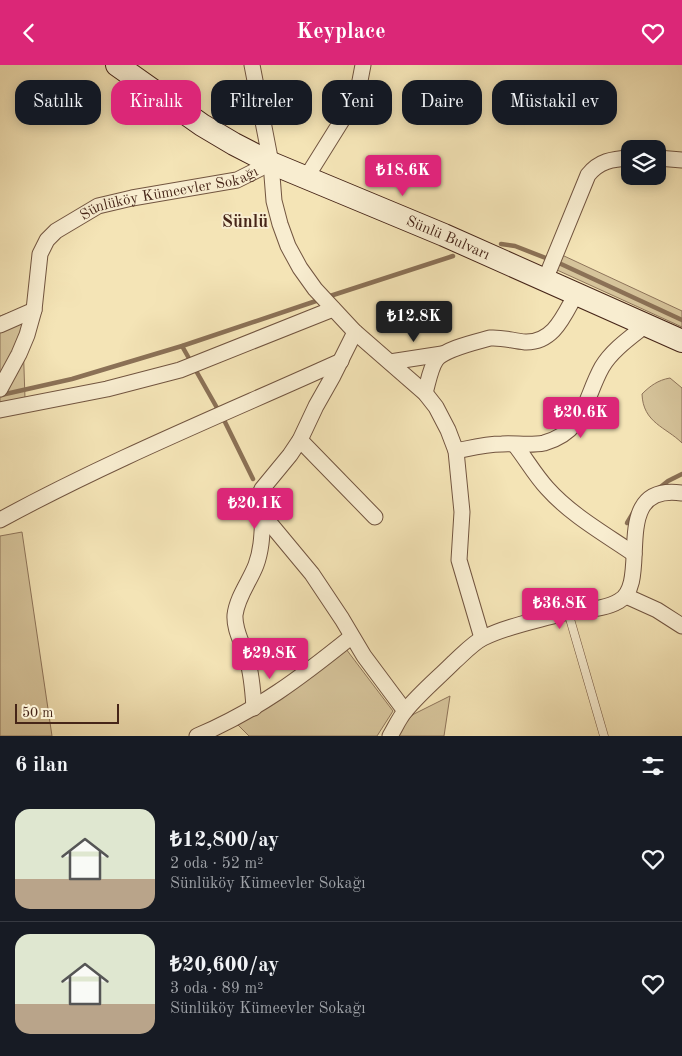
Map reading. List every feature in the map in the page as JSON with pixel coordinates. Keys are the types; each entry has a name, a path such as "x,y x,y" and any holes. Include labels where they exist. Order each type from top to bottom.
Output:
{"main road":[{"name":"Sünlü Bulvarı","path":"117,65 202,125 271,163 444,235 682,341"}],"street":[{"name":"Sünlüköy Kümeevler Sokağı","path":"1,384 19,355 27,335 34,309 40,254 47,240 56,231 98,206 132,198 237,180 271,163 252,65"},
{"path":"306,178 354,101 363,65"},
{"path":"666,159 682,160"},
{"path":"545,280 588,175 594,167 601,163 621,160"},
{"path":"271,163 274,201 280,224 288,246 300,268 333,309 355,332 424,393 436,407 448,430 456,451 462,512 459,559 482,638"},
{"path":"390,362 442,354 490,338 498,337 526,342 540,341 556,328 576,293"},
{"path":"0,325 34,309"},
{"path":"0,410 108,389 180,370 333,309"},
{"path":"456,451 502,443 515,445 543,443 560,436 580,418 602,367 610,356 646,325"},
{"path":"355,332 300,440 262,489 258,498 259,507 263,515 312,574 342,619 351,637 405,711"},
{"path":"424,393 436,361 442,354"},
{"path":"0,520 128,455 341,361"},
{"path":"300,440 376,517"},
{"path":"515,445 547,488 558,499 582,519 634,554"},
{"path":"390,736 405,711 469,648 482,638 568,612 611,605 626,596 631,583 639,514 653,497 662,493 682,493"},
{"path":"254,708 252,682 247,657 235,627 235,615 260,550 263,515"},
{"path":"626,596 657,610 682,626"},
{"path":"197,736 223,725 254,708 304,675 351,637"}],"lane":[{"path":"568,612 604,736"}],"shaded area":[{"path":"562,255 682,311 682,327 557,270"},
{"path":"22,308 25,399 0,405 0,316"},
{"path":"670,378 682,388 682,443 651,418 643,404 642,394 648,388"},
{"path":"22,532 52,736 0,736 0,536"},
{"path":"346,649 393,711 377,736 249,736 238,725"},
{"path":"450,696 444,736 398,736 407,720 414,714"}],"waterway":[{"path":"501,244 515,246 561,264 682,320"},
{"path":"327,297 453,256"},
{"path":"1,395 72,379 182,346 319,300"},
{"path":"182,346 225,422 253,479"},
{"path":"658,489 682,474"},
{"path":"627,523 633,513"}],"district":[{"name":"Sünlü","path":"245,221"}]}
